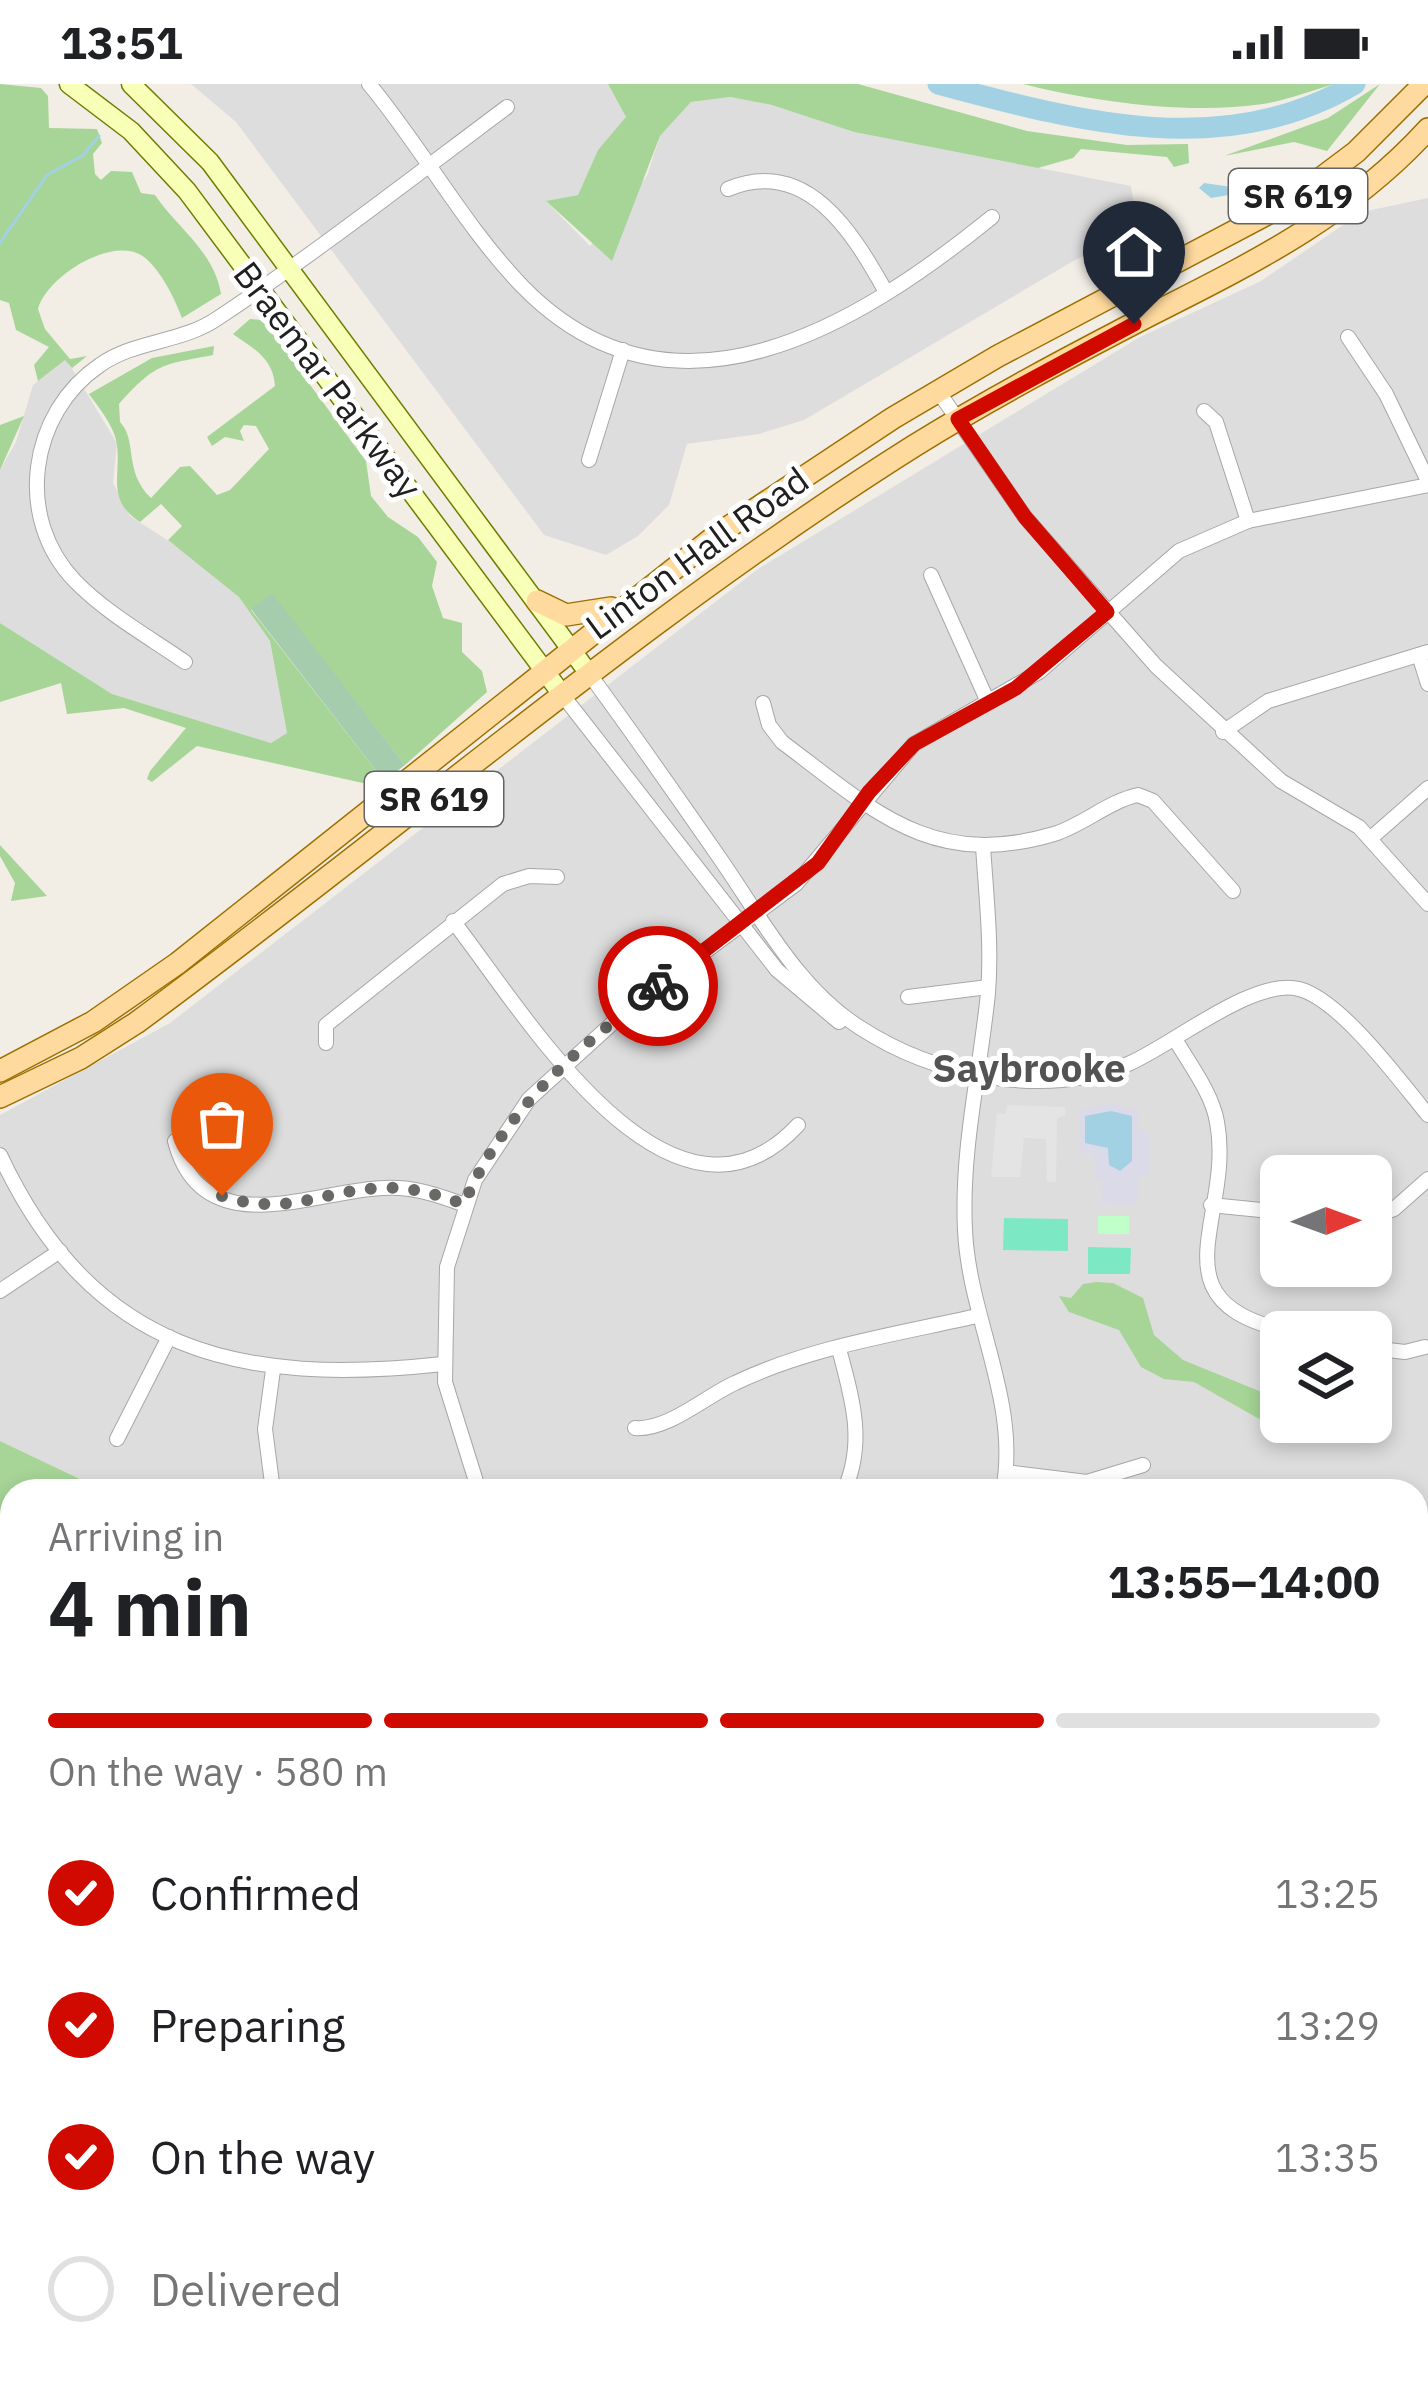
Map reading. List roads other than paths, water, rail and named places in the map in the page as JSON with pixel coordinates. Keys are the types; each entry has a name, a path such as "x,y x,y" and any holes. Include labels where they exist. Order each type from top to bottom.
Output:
{"main road":[{"name":"Linton Hall Road","path":"0,1071 140,992 436,761 623,604 815,467 938,391 1288,203 1356,152 1424,84"},
{"name":"Linton Hall Road","path":"0,1096 81,1058 136,1023 756,550 958,419 1269,256 1372,185 1428,129"},
{"path":"537,601 576,615 623,604"}],"street":[{"name":"Braemar Parkway","path":"69,84 160,160 564,698"},
{"name":"Braemar Parkway","path":"130,84 210,162 590,675"},
{"path":"369,84 524,287 566,322 622,350 689,361 755,356 807,338 886,292 992,217"},
{"path":"185,662 97,600 64,569 39,513 38,458 56,410 102,363 200,329 261,289 507,106"},
{"path":"728,189 761,179 805,191 838,217 886,292"},
{"path":"474,1479 459,1441 443,1364 447,1268 464,1204 505,1129 564,1062 818,863 863,801 914,744 1039,672 1179,551 1248,521 1428,483 1386,394 1348,337"},
{"path":"590,460 622,350"},
{"path":"938,391 1025,517 1107,612 1223,732 1309,801 1341,813 1371,838 1428,904"},
{"path":"1204,411 1216,422 1248,521"},
{"path":"932,574 988,702"},
{"path":"1223,732 1268,701 1423,654 1428,684"},
{"path":"590,675 814,989 870,1034"},
{"path":"564,698 739,925 801,995 837,1021 922,1058 975,1073 1065,1081 1128,1064 1264,991 1304,990 1334,1010 1428,1115"},
{"path":"764,703 775,735 863,801 925,839 983,846 1061,832 1128,797 1144,796 1233,891"},
{"path":"1371,838 1428,788"},
{"path":"983,846 988,987 965,1154 965,1230 977,1316 1002,1400 1005,1479"},
{"path":"326,1042 326,1025 502,884 529,876 557,877"},
{"path":"453,920 564,1062 628,1131 680,1159 717,1163 757,1156 798,1125"},
{"path":"908,997 988,987"},
{"path":"1175,1039 1217,1123 1206,1260 1212,1288 1242,1319 1260,1324"},
{"path":"175,1141 194,1180 242,1202 284,1207 387,1187 428,1192 464,1204"},
{"path":"0,1155 26,1204 60,1251 114,1303 169,1337 273,1370 337,1373 443,1364"},
{"path":"1392,1210 1428,1179"},
{"path":"1211,1204 1260,1210"},
{"path":"0,1292 60,1251"},
{"path":"635,1428 652,1428 760,1372 977,1316"},
{"path":"117,1439 169,1337"},
{"path":"1392,1350 1425,1347"},
{"path":"838,1349 857,1425 848,1479"},
{"path":"272,1479 266,1430 273,1370"},
{"path":"1097,1479 1143,1465"},
{"path":"1006,1472 1063,1479"}],"water":[{"path":"1276,175 1282,178 1263,189 1211,198 1199,188 1204,183 1232,187"},
{"path":"1111,1111 1132,1116 1132,1161 1120,1171 1109,1165 1108,1148 1085,1143 1085,1116"}],"waterway":[{"path":"938,84 1096,121 1202,128 1254,122 1305,108 1355,84"},
{"path":"0,243 47,175 82,156 99,136"}],"district":[{"name":"Saybrooke","path":"1029,1068"}]}
